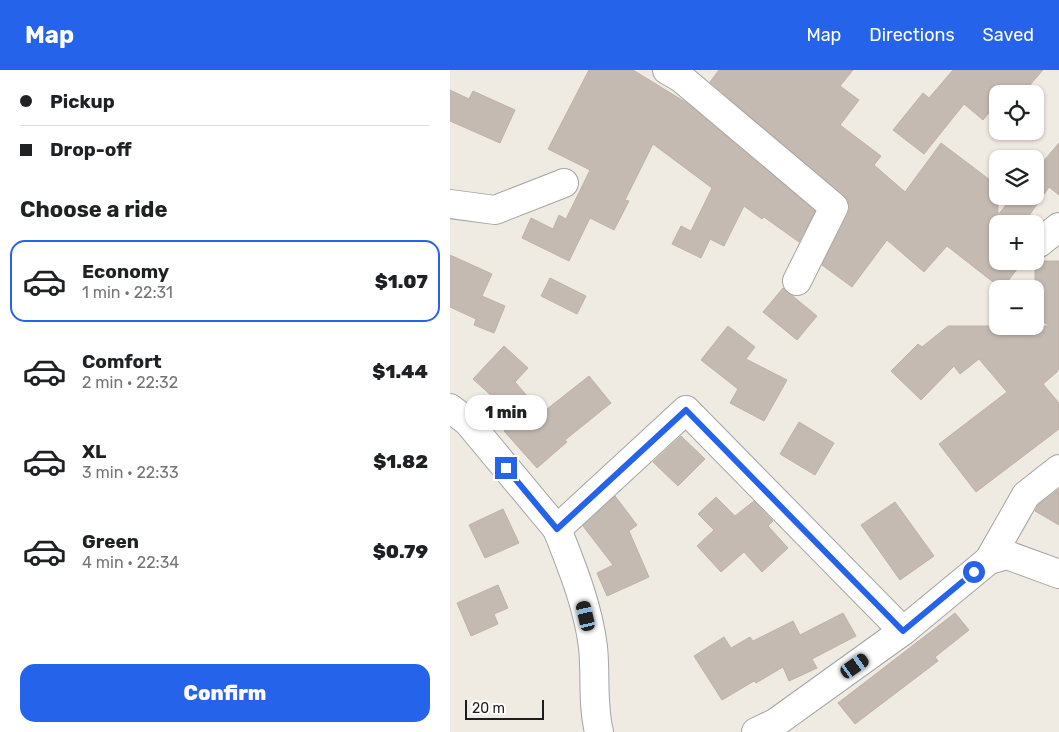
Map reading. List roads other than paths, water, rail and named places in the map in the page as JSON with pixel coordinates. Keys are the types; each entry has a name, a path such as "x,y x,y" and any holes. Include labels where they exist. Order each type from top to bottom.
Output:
{"street":[{"path":"667,70 681,78 834,207 797,281"},
{"path":"450,204 495,210 564,183"},
{"path":"450,408 468,422 557,529 579,586 593,647 594,711 599,732"},
{"path":"557,529 686,410 903,631"},
{"path":"756,732 776,723 903,631 989,560 1026,495 1059,469"},
{"path":"989,560 1007,555 1059,574"}]}
